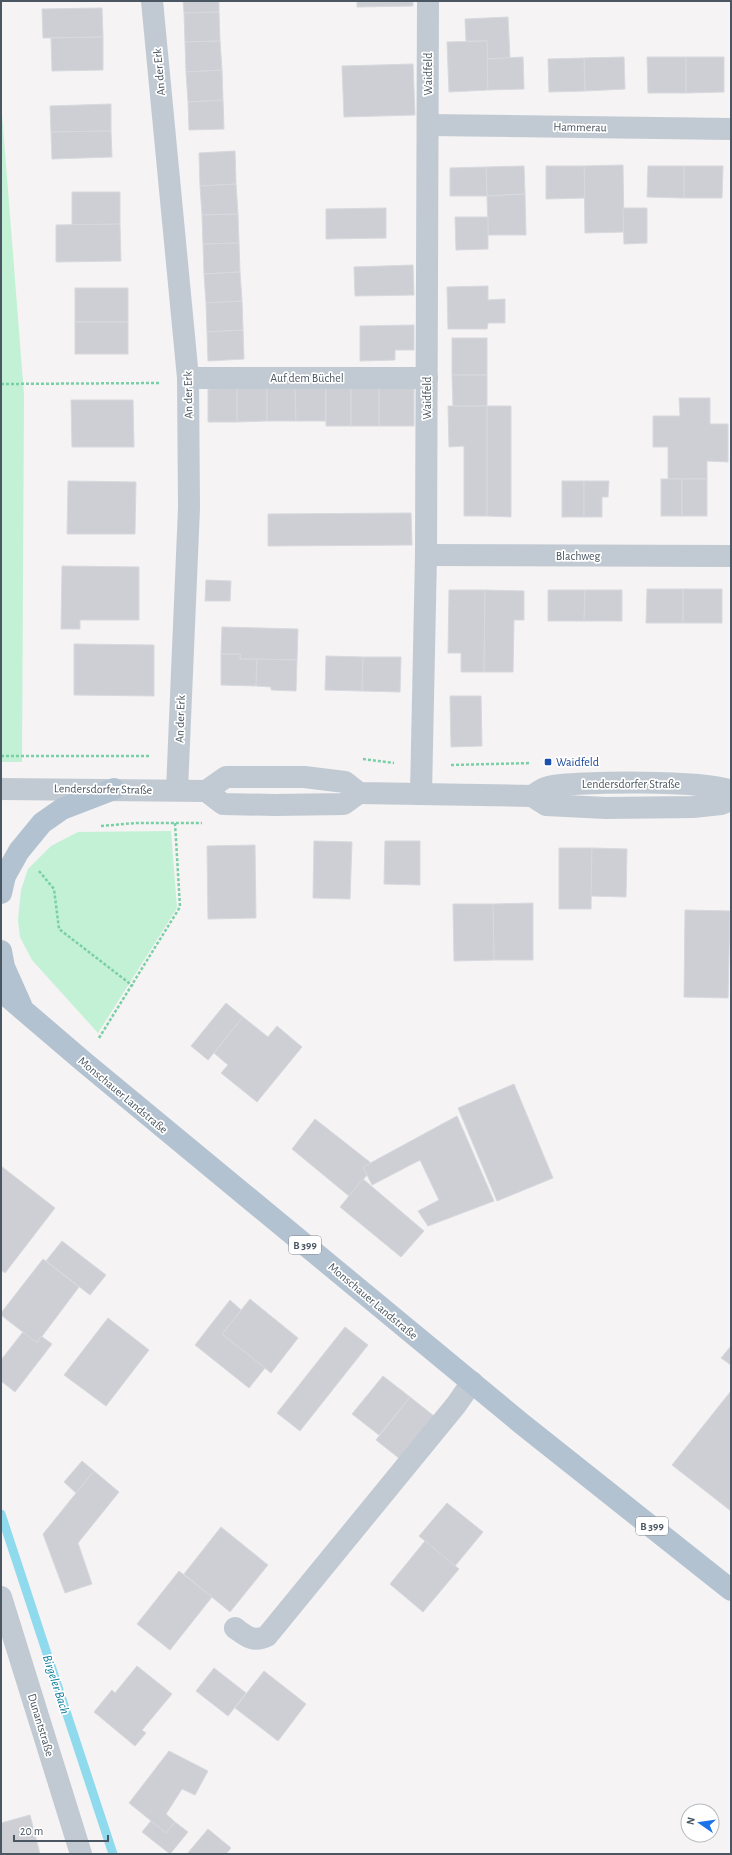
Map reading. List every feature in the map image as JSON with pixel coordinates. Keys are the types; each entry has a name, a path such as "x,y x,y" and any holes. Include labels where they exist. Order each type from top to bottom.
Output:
{"main road":[{"path":"1,893 5,876 19,851 42,823 62,809 114,789"},
{"path":"1,951 4,967 22,1008"},
{"name":"Monschauer Landstraße","path":"1,992 472,1382 729,1585"}],"street":[{"name":"An der Erk","path":"152,1 188,380 189,508 177,790"},
{"name":"Waidfeld","path":"421,794 426,555 428,1"},
{"name":"Hammerau","path":"428,125 731,129"},
{"name":"Auf dem Büchel","path":"188,380 427,378"},
{"name":"Blachweg","path":"426,555 731,556"},
{"name":"Lendersdorfer Straße","path":"532,796 546,787 590,783 703,785 724,787 731,791"},
{"name":"Lendersdorfer Straße","path":"1,789 206,791 223,804 251,805 344,804 359,793 532,796 546,805 606,808 693,807 721,804 731,800"},
{"path":"235,1628 249,1639 259,1640 267,1636 456,1405 472,1382"},
{"name":"Dunantstraße","path":"1,1597 81,1854"}],"path":[{"path":"1,384 188,380"},
{"path":"84,1062 133,986 180,907 175,823 98,826"},
{"path":"33,865 54,889 59,929 133,986"}],"green space":[{"path":"1,101 24,395 22,762 1,762"},
{"path":"171,831 177,908 98,1033 32,960 20,937 18,920 21,890 28,869 51,846 78,832"}],"building":[{"path":"183,1 219,1 219,12 184,13"},
{"path":"357,1 413,1 413,6 357,7"},
{"path":"102,8 103,37 43,38 42,9"},
{"path":"219,12 220,41 185,42 184,13"},
{"path":"508,17 510,58 487,59 487,41 466,41 465,19"},
{"path":"103,37 103,70 52,71 51,38"},
{"path":"220,41 222,70 186,72 185,42"},
{"path":"487,41 488,90 449,92 447,42"},
{"path":"523,57 524,89 488,90 487,59"},
{"path":"624,57 625,89 585,91 584,58"},
{"path":"647,57 686,57 686,93 648,93"},
{"path":"686,57 724,57 724,92 686,93"},
{"path":"584,58 585,91 549,92 548,59"},
{"path":"413,64 415,115 344,117 342,66"},
{"path":"222,70 223,100 188,102 186,72"},
{"path":"223,100 224,129 189,130 188,102"},
{"path":"111,104 111,131 51,132 50,106"},
{"path":"111,131 112,157 52,159 51,132"},
{"path":"235,151 236,184 200,186 199,153"},
{"path":"623,165 624,232 585,233 584,166"},
{"path":"524,166 525,194 487,196 486,167"},
{"path":"546,166 584,166 585,198 546,199"},
{"path":"648,166 684,166 684,198 647,197"},
{"path":"684,166 723,166 722,198 684,198"},
{"path":"486,167 487,196 450,196 450,168"},
{"path":"236,184 238,214 202,215 200,186"},
{"path":"72,192 120,192 120,224 72,225"},
{"path":"525,194 526,235 488,235 487,196"},
{"path":"386,208 386,238 326,239 326,209"},
{"path":"623,208 647,208 647,243 624,244"},
{"path":"238,214 239,243 203,244 202,215"},
{"path":"455,217 488,217 488,249 456,250"},
{"path":"120,224 121,261 56,262 56,225"},
{"path":"239,243 240,272 204,274 203,244"},
{"path":"413,265 414,295 355,296 354,267"},
{"path":"240,272 242,301 206,303 204,274"},
{"path":"488,286 488,300 505,299 505,323 488,323 487,329 448,329 447,287"},
{"path":"75,288 128,288 128,322 75,322"},
{"path":"242,301 243,330 207,332 206,303"},
{"path":"75,322 128,322 128,354 75,354"},
{"path":"414,325 414,350 395,350 395,360 360,361 360,326"},
{"path":"243,330 244,359 208,361 207,332"},
{"path":"452,338 487,338 487,375 452,375"},
{"path":"452,375 487,375 487,406 453,406"},
{"path":"414,387 414,426 379,426 379,388"},
{"path":"237,388 267,388 267,421 237,422"},
{"path":"237,388 237,422 208,422 208,389"},
{"path":"267,388 295,388 296,421 267,421"},
{"path":"295,388 326,388 326,421 296,421"},
{"path":"326,388 351,388 351,426 326,426"},
{"path":"351,388 379,388 379,426 351,426"},
{"path":"679,398 710,398 710,424 728,424 728,462 707,461 707,479 668,479 668,447 653,447 653,416 680,416"},
{"path":"71,400 133,400 134,447 72,447"},
{"path":"448,406 487,406 487,516 464,516 464,446 449,447"},
{"path":"487,406 511,406 511,517 487,516"},
{"path":"661,479 682,479 682,516 661,516"},
{"path":"682,479 707,479 707,516 682,516"},
{"path":"68,481 136,482 135,534 67,534"},
{"path":"562,481 584,481 584,517 562,517"},
{"path":"584,481 609,481 608,497 602,497 602,517 584,517"},
{"path":"411,513 412,545 268,546 268,514"},
{"path":"62,566 139,567 139,620 80,620 80,629 61,629"},
{"path":"206,580 231,581 230,601 205,601"},
{"path":"647,589 683,589 683,623 646,623"},
{"path":"683,589 722,589 722,623 683,623"},
{"path":"449,590 485,590 484,672 461,672 461,653 448,653"},
{"path":"485,590 524,591 524,620 514,620 513,672 484,672"},
{"path":"548,590 585,590 584,621 548,621"},
{"path":"585,590 622,590 622,621 584,621"},
{"path":"222,627 298,629 297,660 240,659 240,654 221,654"},
{"path":"74,644 154,645 154,696 74,695"},
{"path":"221,654 240,654 240,659 257,659 256,686 221,685"},
{"path":"326,656 363,657 362,691 325,690"},
{"path":"363,657 401,657 400,692 362,691"},
{"path":"257,659 297,660 296,691 271,690 271,687 256,686"},
{"path":"450,696 481,696 482,746 451,747"},
{"path":"314,841 352,842 350,899 313,898"},
{"path":"385,841 420,841 420,885 384,884"},
{"path":"255,845 256,918 208,919 207,846"},
{"path":"559,848 592,848 591,909 559,909"},
{"path":"592,848 627,849 626,897 591,896"},
{"path":"533,903 533,960 494,960 493,904"},
{"path":"453,904 493,904 494,960 454,961"},
{"path":"685,910 730,911 728,998 684,997"},
{"path":"226,1003 243,1017 208,1060 191,1046"},
{"path":"243,1017 268,1037 277,1026 302,1047 257,1102 221,1073 228,1065 214,1053"},
{"path":"514,1084 553,1178 497,1201 458,1108"},
{"path":"457,1116 494,1201 428,1226 418,1211 439,1200 420,1160 372,1185 363,1167"},
{"path":"315,1119 371,1163 363,1167 367,1175 349,1196 292,1149"},
{"path":"1,1166 55,1208 5,1273 1,1270"},
{"path":"363,1179 424,1231 401,1257 340,1207"},
{"path":"62,1241 106,1275 90,1295 46,1261"},
{"path":"43,1259 79,1287 37,1343 1,1315 1,1313"},
{"path":"250,1299 298,1338 271,1373 222,1334"},
{"path":"230,1300 241,1310 222,1334 265,1368 249,1388 195,1345"},
{"path":"108,1318 149,1350 106,1406 64,1375"},
{"path":"345,1327 368,1345 300,1431 277,1413"},
{"path":"23,1332 37,1343 41,1336 52,1344 15,1392 1,1381 1,1360"},
{"path":"731,1346 731,1365 721,1358"},
{"path":"383,1376 410,1397 379,1435 352,1414"},
{"path":"731,1391 731,1511 672,1465"},
{"path":"410,1397 434,1416 400,1459 376,1440"},
{"path":"82,1461 94,1471 76,1493 64,1482"},
{"path":"94,1471 119,1492 78,1543 92,1584 65,1593 43,1534"},
{"path":"447,1503 483,1532 455,1566 419,1536"},
{"path":"221,1527 268,1565 230,1612 184,1574"},
{"path":"425,1541 459,1569 423,1612 390,1584"},
{"path":"179,1571 212,1597 170,1650 137,1624"},
{"path":"137,1666 172,1694 142,1730 146,1733 135,1746 94,1712 112,1690 115,1693"},
{"path":"214,1668 246,1693 228,1716 196,1691"},
{"path":"264,1671 306,1704 278,1741 235,1708"},
{"path":"169,1751 208,1771 195,1795 182,1789 166,1814 175,1822 166,1833 129,1803"},
{"path":"30,1815 40,1854 1,1854 1,1823"},
{"path":"151,1821 166,1833 175,1822 188,1832 170,1854 142,1832"},
{"path":"208,1829 231,1848 226,1854 187,1854"}],"waterway":[{"name":"Birgeler Bach","path":"1,1514 113,1854"}],"place":[{"name":"Waidfeld","path":"548,762"}]}
